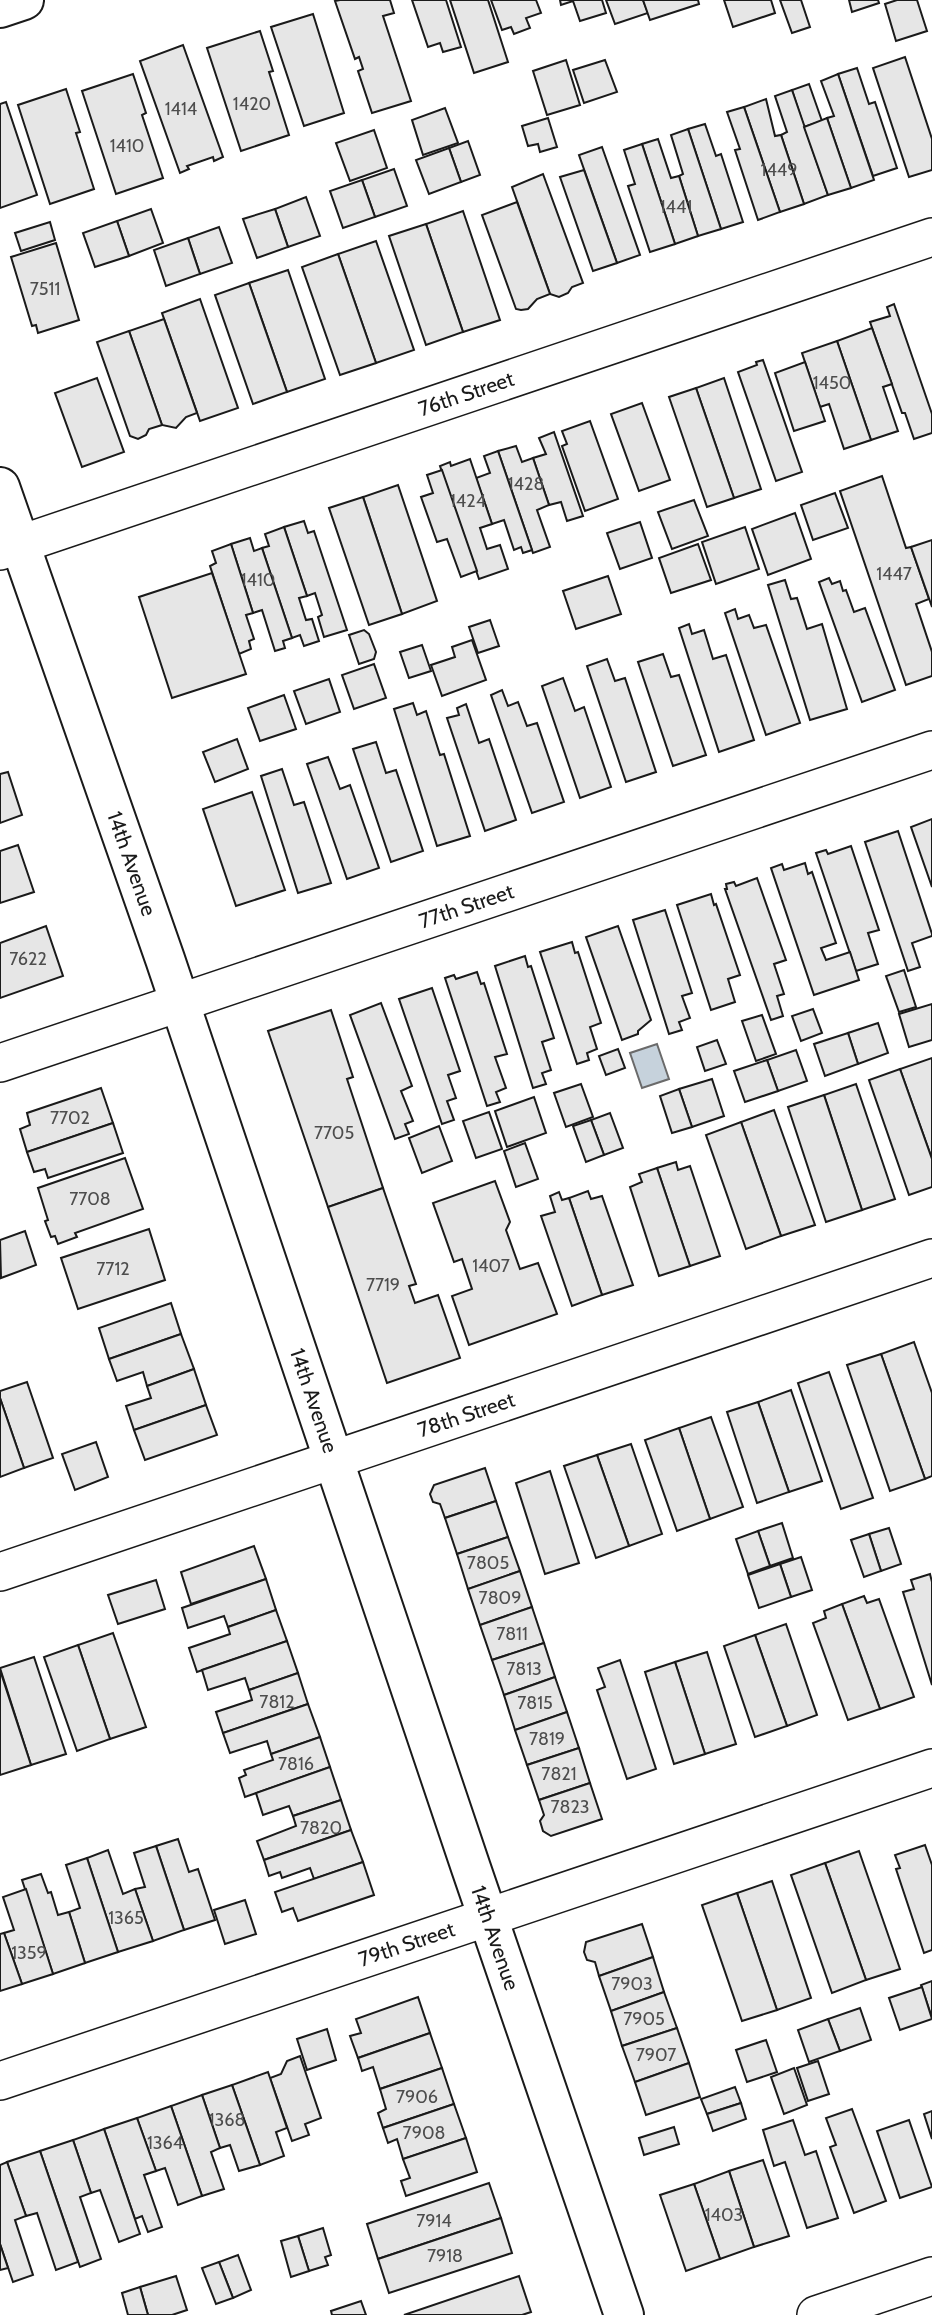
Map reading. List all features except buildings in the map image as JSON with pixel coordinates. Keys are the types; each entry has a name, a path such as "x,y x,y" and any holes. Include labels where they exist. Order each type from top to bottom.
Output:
{"main road":[{"path":"0,8 23,0"},
{"name":"14th Avenue","path":"0,487 9,547 180,1002 487,1917 624,2315"}],"street":[{"name":"76th Street","path":"9,547 932,237"},
{"name":"77th Street","path":"0,1063 932,750"},
{"name":"78th Street","path":"0,1572 932,1258"},
{"name":"79th Street","path":"0,2081 932,1768"},
{"path":"816,2315 932,2276"}],"shaded area":[{"path":"657,1044 669,1079 642,1088 630,1053"}]}
